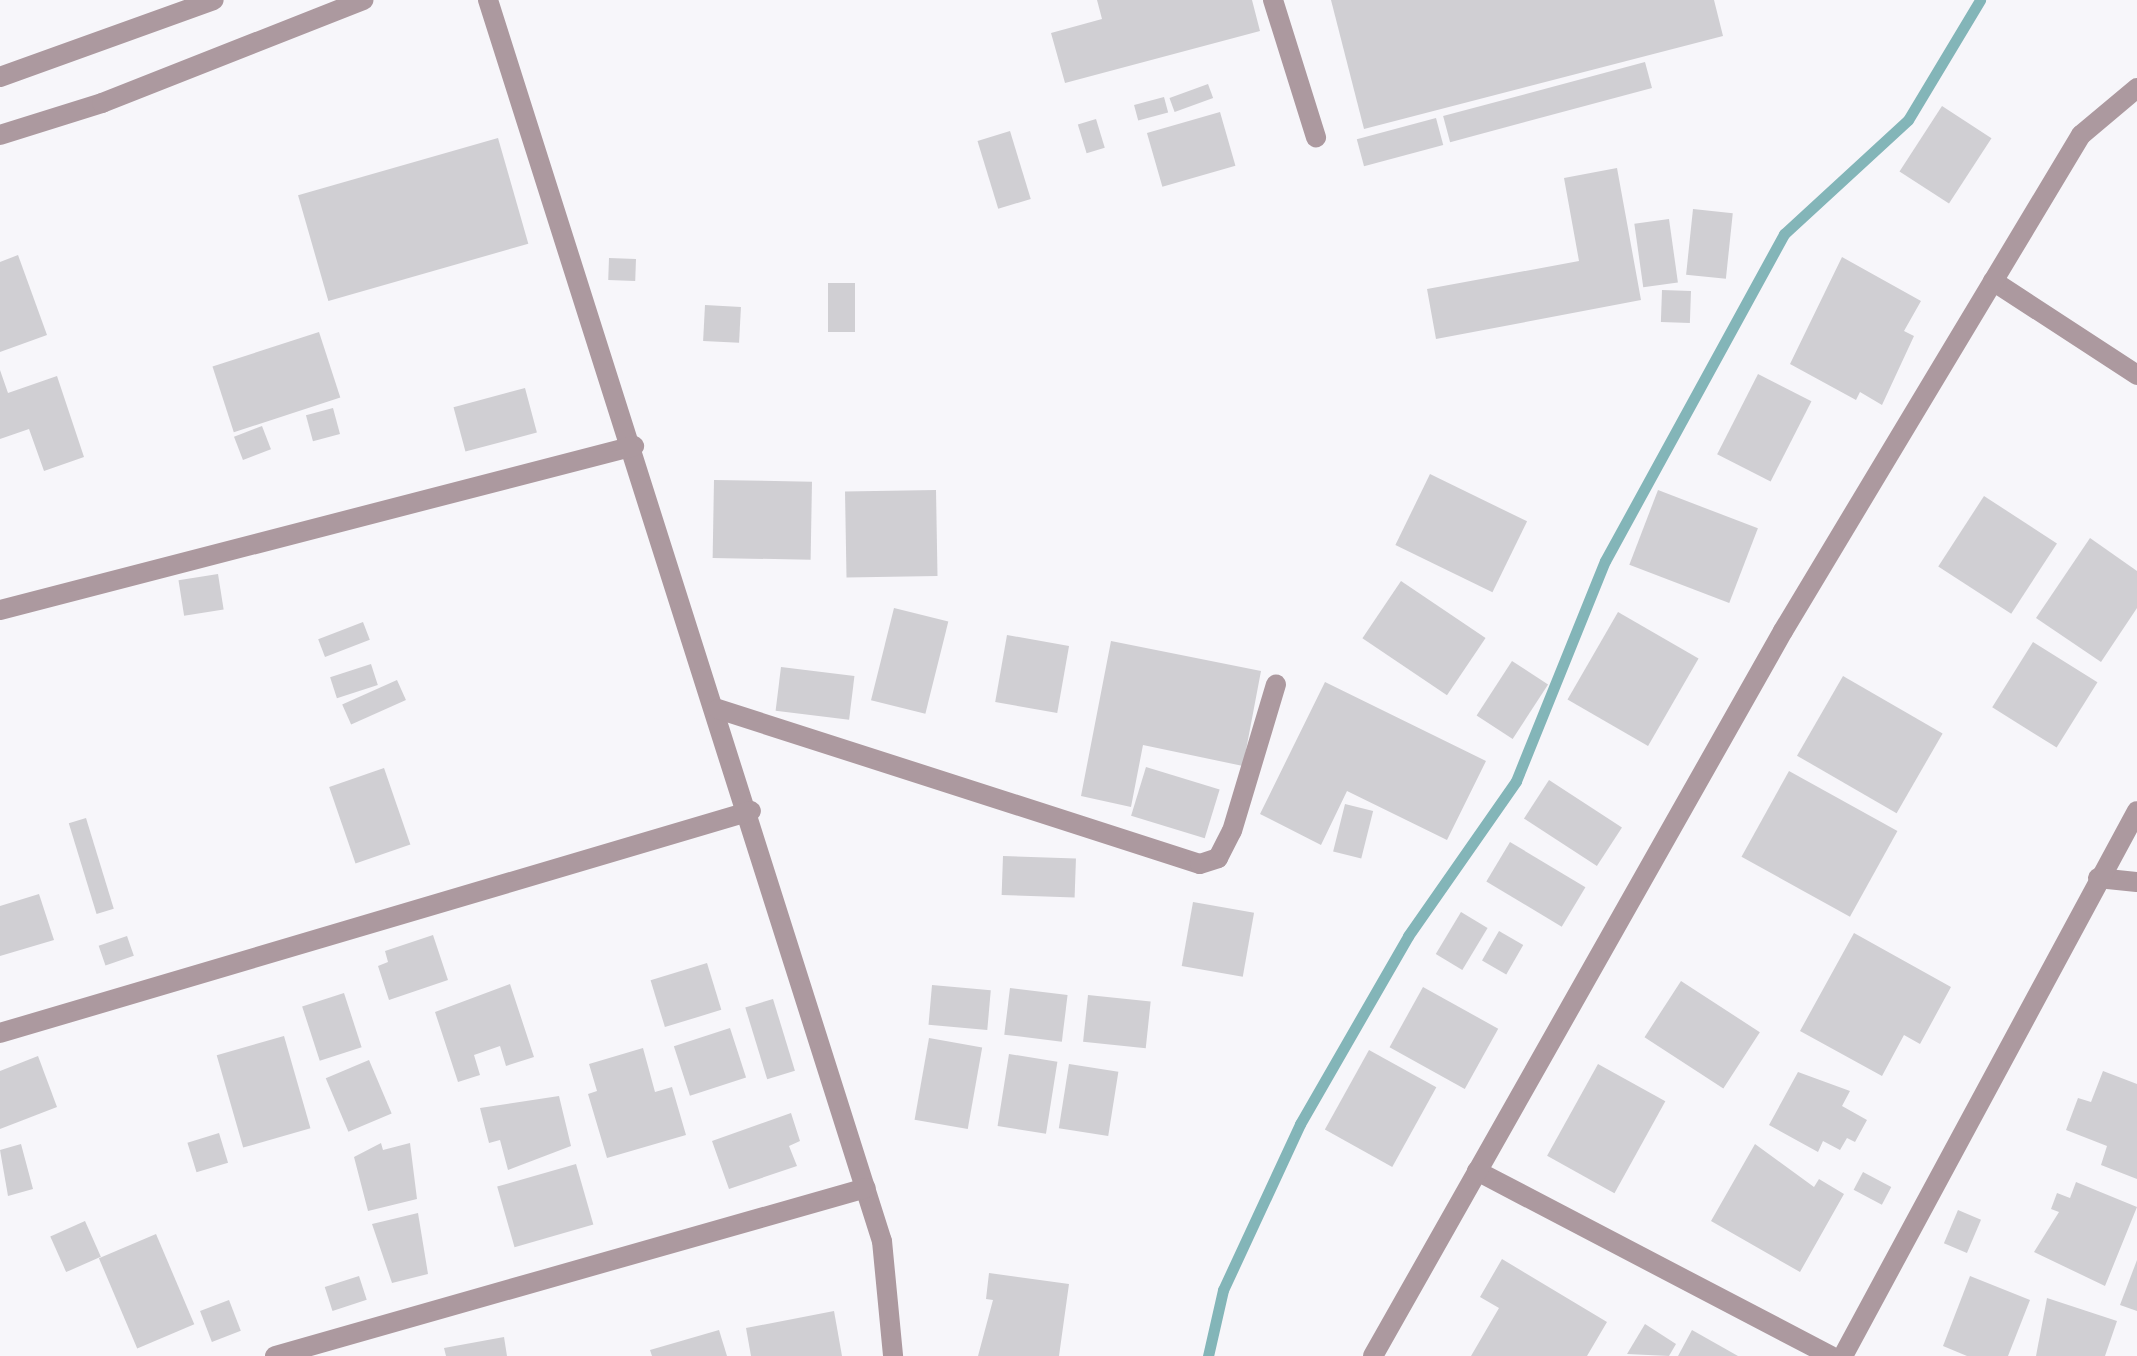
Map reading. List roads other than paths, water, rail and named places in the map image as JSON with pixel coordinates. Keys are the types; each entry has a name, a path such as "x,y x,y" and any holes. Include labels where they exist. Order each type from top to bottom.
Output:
{"street":[{"path":"0,77 214,0"},
{"path":"0,135 102,103 363,0"},
{"path":"488,0 751,811 882,1241 893,1356"},
{"path":"1273,0 1316,137"},
{"path":"1373,1356 1783,631 1993,281 2081,135 2137,88"},
{"path":"1993,281 2137,375"},
{"path":"0,610 634,446"},
{"path":"718,709 1200,864 1218,858 1232,831 1276,684"},
{"path":"0,1033 751,811"},
{"path":"1843,1356 2098,878 2137,811"},
{"path":"2098,878 2137,882"},
{"path":"1477,1171 1831,1356"},
{"path":"275,1356 866,1188"}],"waterway":[{"path":"1208,1356 1223,1290 1300,1124 1408,936 1516,781 1605,561 1784,234 1908,120 1980,0"}]}
